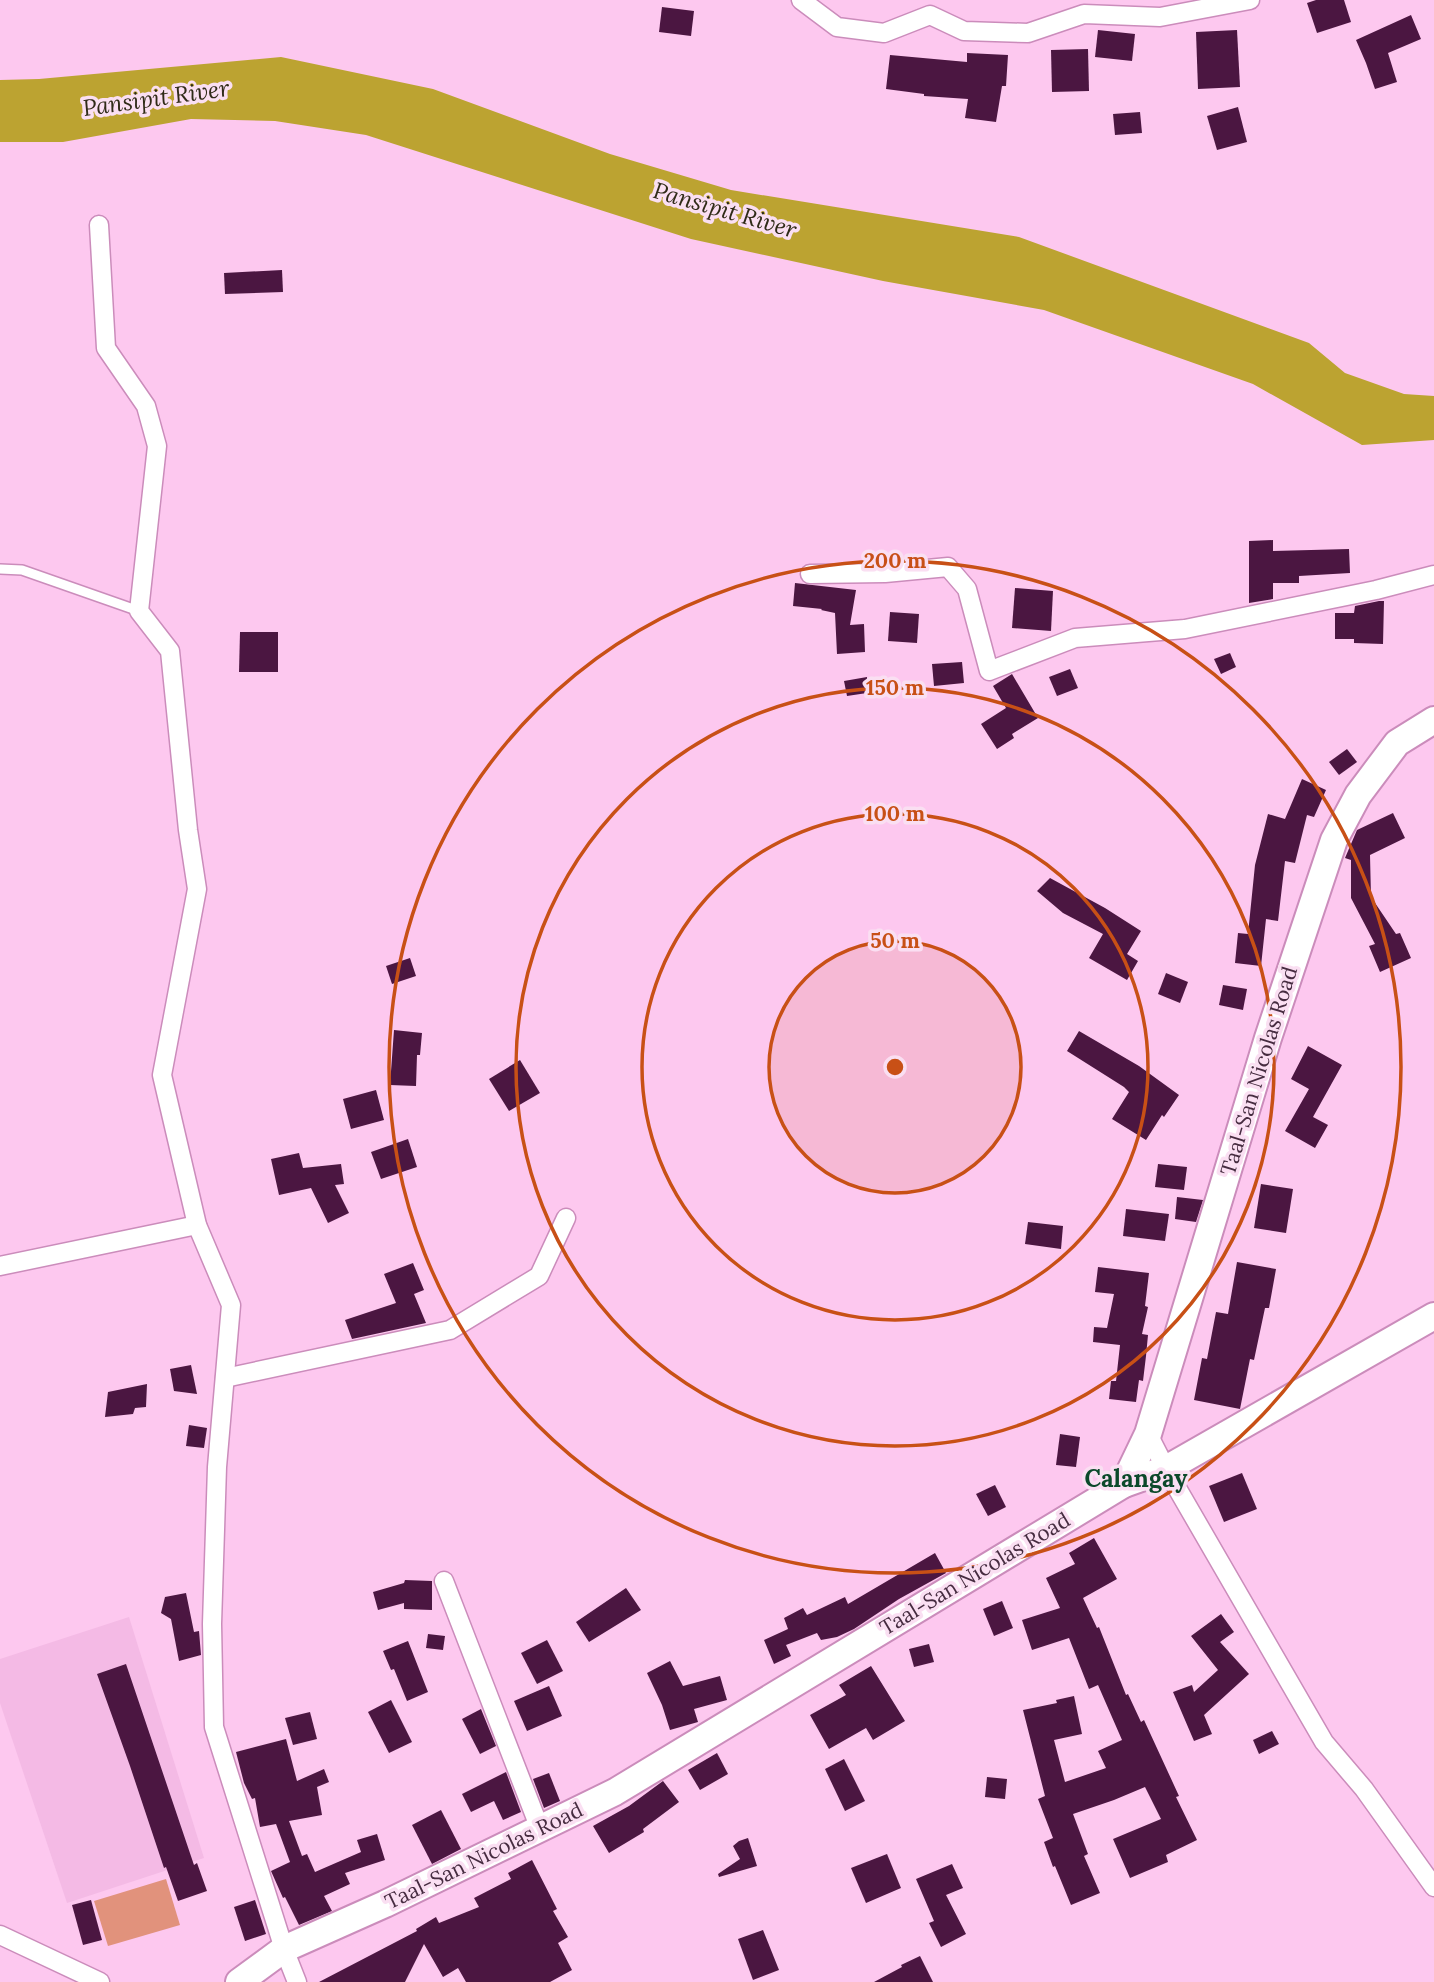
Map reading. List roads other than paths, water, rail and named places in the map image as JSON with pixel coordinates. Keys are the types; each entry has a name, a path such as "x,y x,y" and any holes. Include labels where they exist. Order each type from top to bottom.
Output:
{"main road":[{"name":"Taal-San Nicolas Road","path":"239,1982 284,1950 615,1793 1124,1484 1148,1433 1268,1038 1334,840 1357,795 1397,743 1434,720"},
{"path":"1124,1484 1166,1469 1434,1316"}],"street":[{"path":"801,0 837,27 884,33 930,15 964,31 1028,33 1084,13 1160,17 1250,0"},
{"path":"99,225 106,348 146,407 157,446 139,611 170,651 188,830 197,889 162,1075 197,1225 231,1305 217,1467 213,1598 214,1727 284,1950 297,1982"},
{"path":"810,574 885,573 948,567 967,589 989,671 1075,638 1185,629 1376,590 1434,575"},
{"path":"225,1378 450,1330 539,1276 566,1218"},
{"path":"0,1266 197,1225"},
{"path":"1148,1433 1166,1469 1324,1742 1364,1789 1434,1887"},
{"path":"444,1581 540,1829"},
{"path":"0,1935 100,1982"}],"lane":[{"path":"0,569 22,570 139,611"}],"water":[{"name":"Pansipit River","path":"281,57 433,89 610,154 731,190 1019,237 1309,343 1345,373 1404,394 1434,396 1434,440 1362,445 1253,384 1044,310 883,281 691,239 366,135 275,121 191,119 63,142 0,142 0,80 39,79"}],"district":[{"name":"Calangay","path":"1136,1479"}]}
